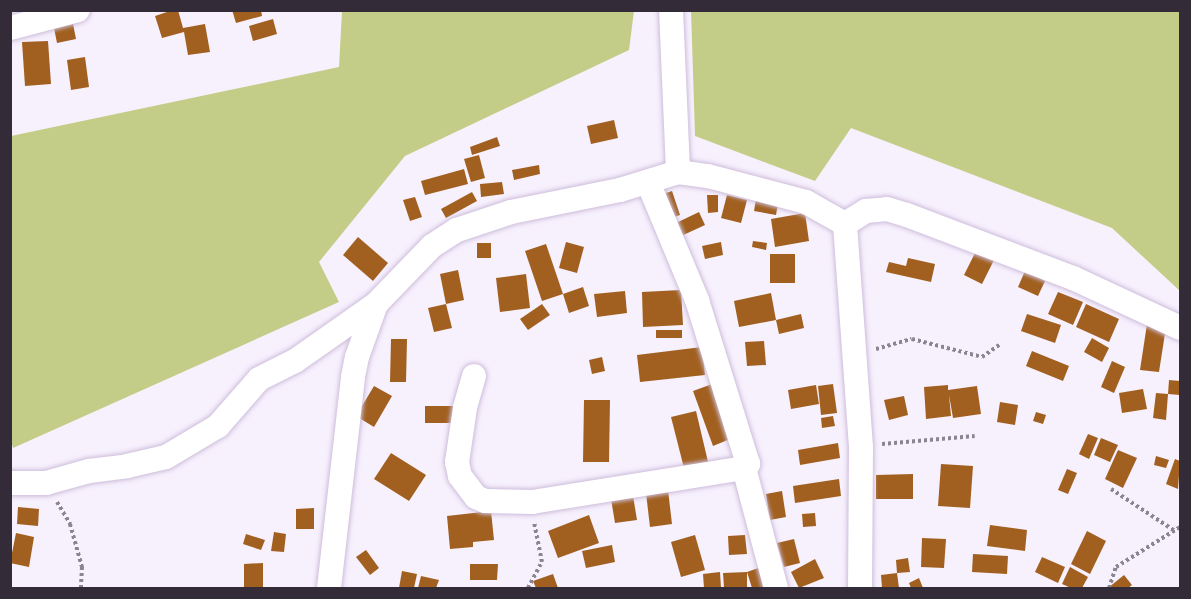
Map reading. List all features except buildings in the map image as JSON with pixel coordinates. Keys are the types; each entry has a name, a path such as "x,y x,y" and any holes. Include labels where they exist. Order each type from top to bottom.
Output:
{"street":[{"path":"10,28 78,10"},
{"path":"671,10 678,172"},
{"path":"10,483 46,483 89,471 127,466 166,457 218,426 259,380 295,362 376,304 432,246 457,230 511,212 648,182 678,172 765,189 806,201 845,224"},
{"path":"474,376 465,408 457,462 460,476 476,497 485,501 532,502 744,468 749,461 697,300 648,182"},
{"path":"845,224 866,211 888,209 908,215 1073,278 1180,328"},
{"path":"845,224 861,447 860,588"},
{"path":"329,588 353,377 357,357 376,304"},
{"path":"744,468 776,588"}],"path":[{"path":"855,354 912,339 982,357 999,345"},
{"path":"861,447 975,436"},
{"path":"46,483 70,524 82,567 81,588"},
{"path":"1111,489 1175,531"},
{"path":"528,588 542,562 532,502"},
{"path":"1109,588 1116,567 1180,526"}],"green space":[{"path":"342,11 634,11 629,50 405,156 319,262 339,302 13,448 10,437 11,136 339,67"},
{"path":"691,11 1180,11 1180,291 1112,228 851,128 815,181 695,136"}]}
